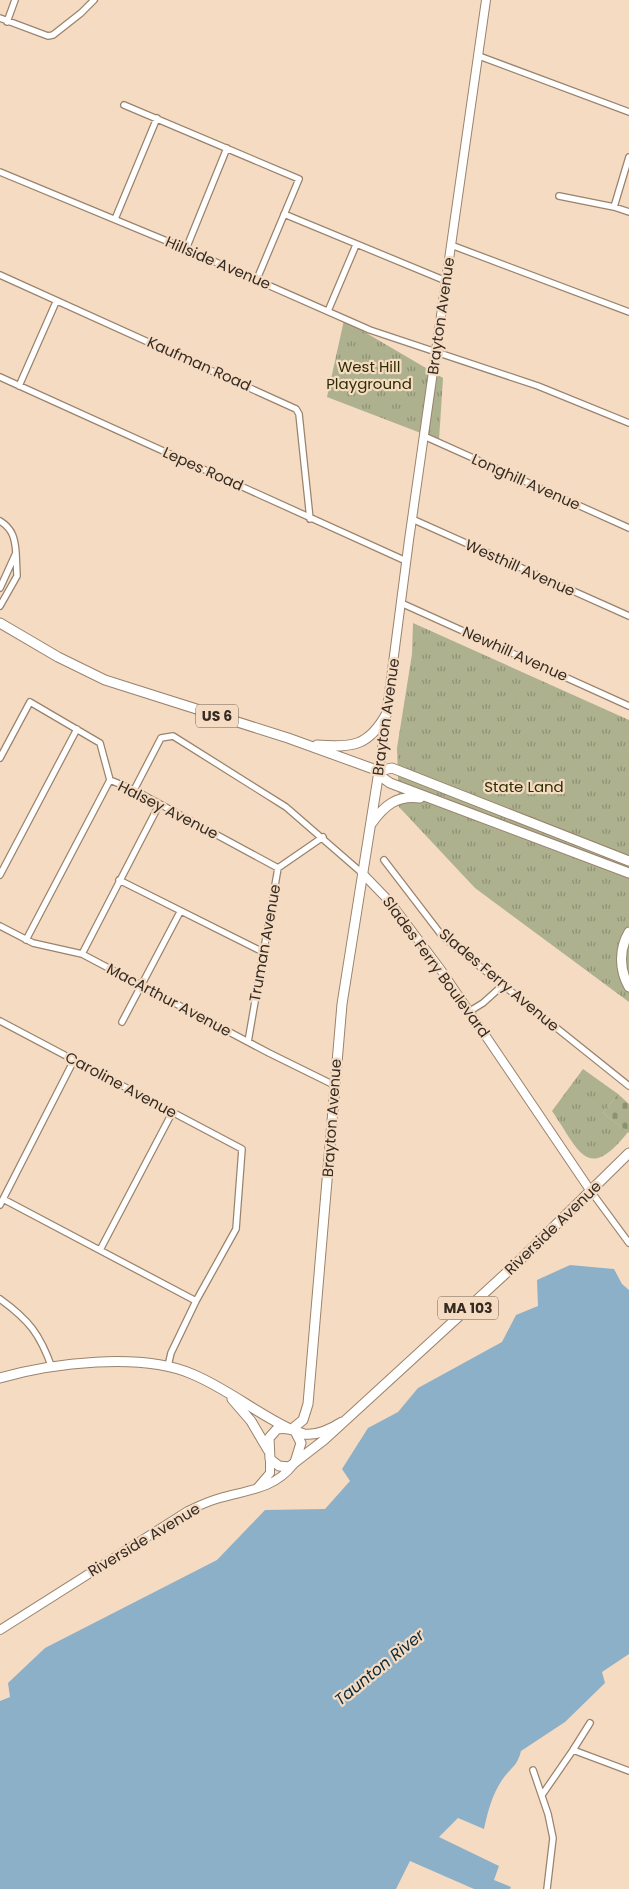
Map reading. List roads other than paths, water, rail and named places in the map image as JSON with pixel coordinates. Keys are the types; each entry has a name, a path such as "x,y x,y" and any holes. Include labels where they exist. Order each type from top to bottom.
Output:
{"main road":[{"name":"Brayton Avenue","path":"292,1429 298,1426 306,1417 309,1399 342,1004 388,713 406,561 486,0"},
{"name":"US 6","path":"0,623 55,656 105,680 305,744 379,771 388,768 395,770 629,861"},
{"path":"305,744 342,747 358,744 376,732 388,713"},
{"name":"US 6","path":"379,771 383,778 390,783 629,873"},
{"path":"370,826 385,806 396,799 414,797 436,800"},
{"name":"Slades Ferry Boulevard","path":"362,873 390,902 415,934 470,1011 590,1190"},
{"path":"629,932 623,944 621,957 623,972 629,986"},
{"name":"Riverside Avenue","path":"0,1630 188,1511 214,1500 273,1483 516,1264 629,1153"},
{"name":"MA 103","path":"0,1378 52,1368 109,1362 168,1366 191,1373 292,1429"},
{"name":"MA 103","path":"219,1388 246,1415 270,1455"},
{"name":"Riverside Avenue","path":"292,1429 313,1434 327,1430 342,1422"},
{"path":"257,1488 268,1475 269,1442 273,1433 280,1428 292,1429 299,1436 301,1443 294,1464 282,1467 270,1455"}],"street":[{"path":"7,22 15,0"},
{"path":"0,18 48,36 53,35 94,0"},
{"path":"479,56 629,112"},
{"path":"124,105 298,180 257,279"},
{"path":"115,219 157,118"},
{"path":"186,249 227,148"},
{"path":"614,206 629,156"},
{"name":"Hillside Avenue","path":"0,172 257,279 370,330 538,386 629,423"},
{"path":"559,196 614,206 629,212"},
{"path":"284,214 446,282"},
{"path":"328,311 356,245"},
{"path":"451,245 629,312"},
{"name":"Kaufman Road","path":"0,275 56,302 296,409 299,414 306,462 310,519"},
{"path":"19,386 56,302"},
{"name":"Lepes Road","path":"0,377 406,561"},
{"name":"Longhill Avenue","path":"424,436 629,528"},
{"name":"Westhill Avenue","path":"412,519 629,616"},
{"path":"0,521 10,530 15,539 17,576 0,606"},
{"path":"0,588 16,553"},
{"name":"Newhill Avenue","path":"401,604 629,704"},
{"name":"Halsey Avenue","path":"0,758 30,702 100,743 110,780 134,790 278,868"},
{"path":"0,875 77,730"},
{"name":"Slades Ferry Boulevard","path":"134,790 160,740 165,736 174,736 271,797 323,837 362,873"},
{"path":"26,940 110,780"},
{"path":"82,954 159,805"},
{"name":"Truman Avenue","path":"248,1042 278,868 323,837"},
{"name":"Slades Ferry Avenue","path":"384,860 443,937 629,1086"},
{"path":"119,880 263,952"},
{"path":"122,1022 180,912"},
{"name":"MacArthur Avenue","path":"0,926 26,940 82,954 248,1042 334,1085"},
{"path":"470,1011 483,1003 503,985"},
{"name":"Caroline Avenue","path":"0,1021 242,1149 239,1216 236,1229 196,1301"},
{"path":"74,1060 2,1202 100,1250 196,1301 171,1352 168,1366"},
{"path":"100,1250 172,1112"},
{"path":"590,1190 629,1243"},
{"path":"0,1299 22,1316 34,1329 43,1343 52,1368"},
{"path":"542,1795 590,1723"},
{"path":"573,1750 629,1771"},
{"path":"533,1770 542,1795 553,1838 546,1889"}],"water":[{"name":"Taunton River","path":"570,1265 614,1269 622,1284 629,1290 629,1654 602,1672 605,1683 565,1722 521,1751 516,1764 502,1780 496,1791 484,1829 458,1818 439,1837 499,1866 494,1880 511,1887 510,1889 474,1889 410,1861 396,1889 0,1889 0,1701 10,1697 8,1683 45,1648 217,1560 265,1510 325,1509 350,1481 342,1469 368,1428 398,1412 418,1388 502,1342 516,1315 538,1306 537,1280"}],"park label":[{"name":"West Hill Playground","path":"369,376"},
{"name":"State Land","path":"524,787"}]}
